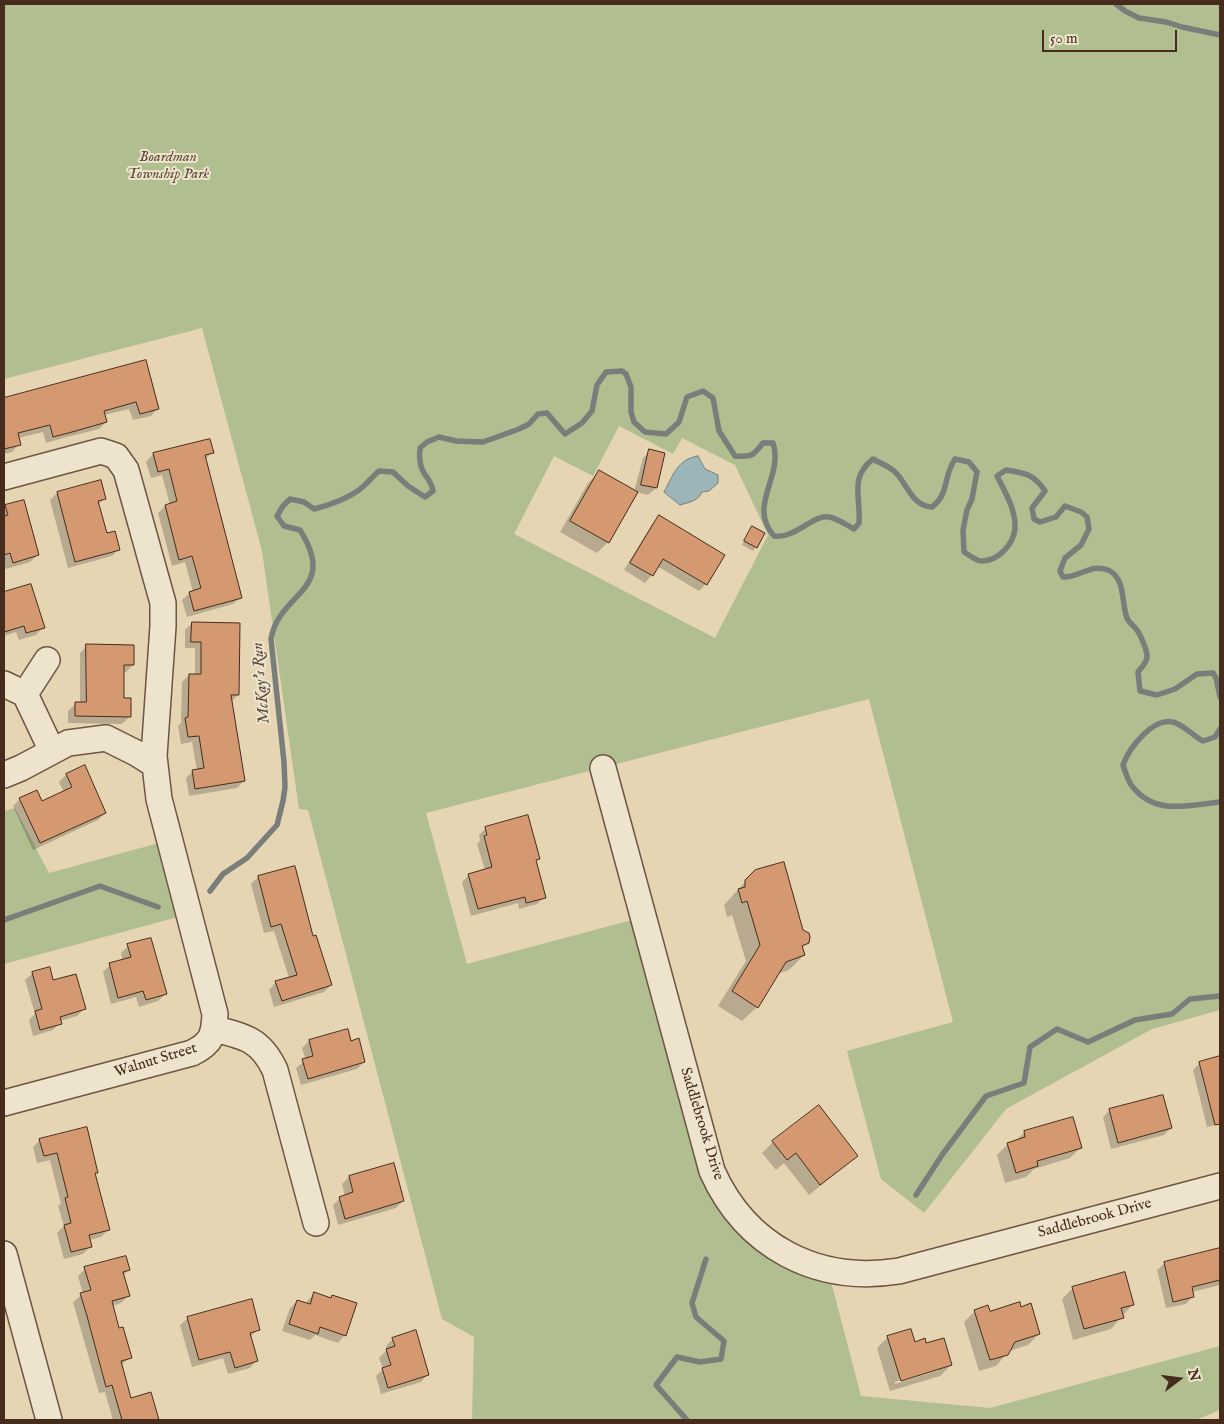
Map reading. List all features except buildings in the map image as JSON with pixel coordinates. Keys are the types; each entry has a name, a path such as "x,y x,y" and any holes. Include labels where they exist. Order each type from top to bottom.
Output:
{"street":[{"path":"4,477 101,451 116,456 126,470 163,603 155,765 159,799 214,1014 214,1029 244,1036 269,1057 275,1070 316,1223"},
{"path":"47,660 14,689 52,751"},
{"path":"4,775 21,768 68,742 106,738 155,765"},
{"name":"Saddlebrook Drive","path":"603,768 712,1170 720,1188 744,1221 773,1246 793,1258 830,1270 864,1274 899,1271 1220,1186"},
{"name":"Walnut Street","path":"4,1103 192,1053 209,1042 214,1029"},
{"path":"4,1254 49,1420"}],"green space":[{"name":"Boardman Township Park","path":"4,4 1220,4 1220,1010 1152,1029 1006,1109 924,1213 881,1179 847,1051 953,1022 869,699 426,813 467,964 643,917 731,1205 828,1270 861,1396 990,1408 1220,1346 1220,1410 1196,1420 472,1420 474,1337 442,1319 308,810 299,809 262,551 202,328 4,379","holes":["619,426 673,454 682,438 735,465 768,535 715,638 514,534 554,456 593,476"]},
{"path":"15,808 49,873 170,840 189,914 4,964 4,811"}],"water":[{"path":"698,456 705,469 718,475 718,483 709,491 702,492 696,499 680,505 664,492 680,464"}],"waterway":[{"path":"1116,4 1139,18 1166,22 1220,35"},
{"name":"McKay's Run","path":"210,891 223,874 247,858 277,825 283,801 285,787 284,762 271,639 276,623 284,610 303,590 310,579 313,566 310,551 300,530 284,526 277,516 283,506 290,499 304,502 314,509 332,504 359,490 379,471 393,472 408,486 425,497 433,491 431,483 422,470 420,461 420,448 427,442 439,437 456,441 483,442 519,429 529,424 538,414 547,413 565,434 582,423 592,411 597,385 606,372 622,371 626,374 631,387 631,412 634,422 645,432 666,434 679,422 687,397 703,391 713,398 719,431 735,456 749,456 763,443 773,443 775,455 774,468 764,513 767,524 774,536 790,534 823,517 835,519 854,529 859,523 858,488 861,473 873,459 894,471 914,498 925,506 932,507 938,502 944,490 951,465 955,459 969,462 977,472 963,530 964,552 977,560 988,560 999,555 1004,550 1012,540 1015,528 1012,508 997,476 1006,470 1028,475 1037,481 1045,491 1032,508 1034,519 1040,522 1056,517 1065,506 1081,512 1087,517 1089,529 1081,545 1065,558 1060,571 1063,577 1069,577 1091,569 1102,568 1114,574 1118,579 1127,618 1139,633 1147,657 1146,662 1138,672 1140,691 1157,695 1175,689 1197,674 1213,673 1220,697"},
{"name":"McKay's Run","path":"1220,729 1215,737 1203,741 1177,723 1165,722 1158,724 1136,743 1123,765 1132,786 1151,802 1173,806 1220,802"},
{"name":"McKay's Run","path":"4,920 100,886 158,907"},
{"path":"916,1195 942,1155 986,1096 1024,1083 1030,1047 1057,1029 1088,1042 1135,1020 1172,1014 1190,999 1220,996"},
{"path":"687,1420 656,1385 677,1357 700,1362 721,1359 724,1341 696,1317 692,1303 706,1259"}]}
